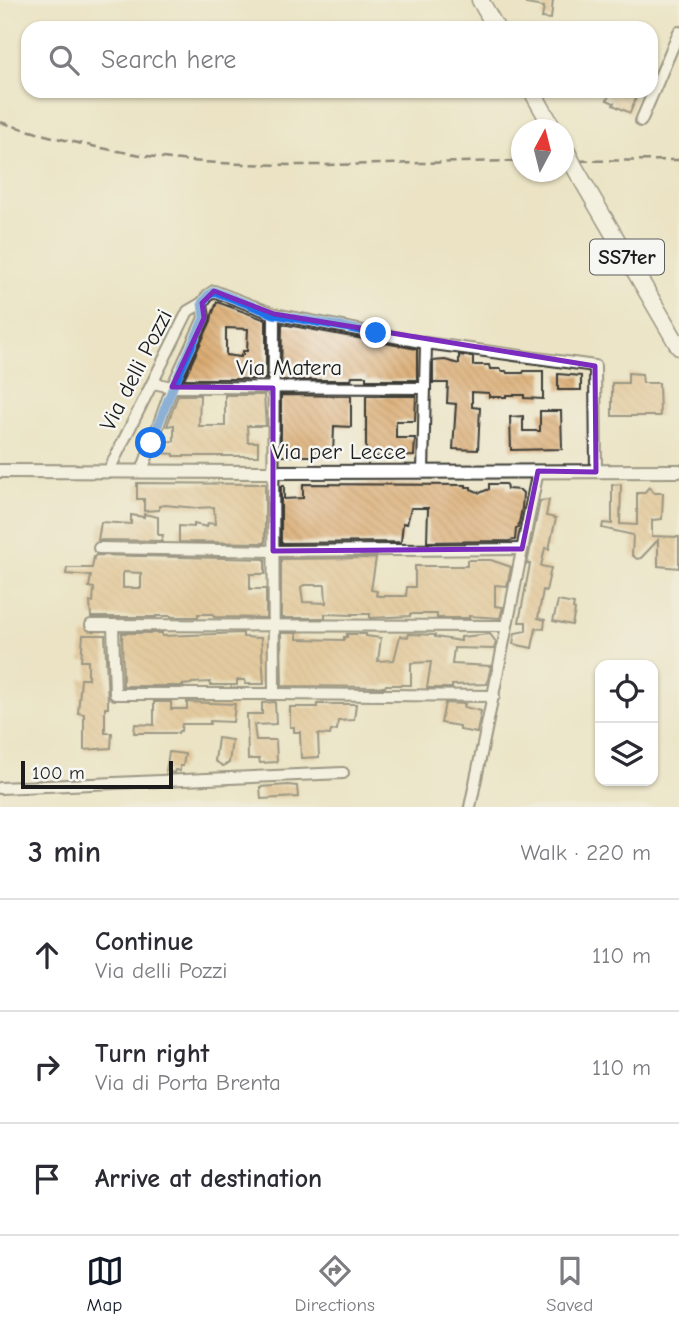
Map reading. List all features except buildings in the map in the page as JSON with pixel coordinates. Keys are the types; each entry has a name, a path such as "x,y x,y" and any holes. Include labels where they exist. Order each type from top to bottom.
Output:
{"main road":[{"path":"480,0 492,21"},
{"path":"536,98 548,119"},
{"name":"SS7ter","path":"574,166 679,347"}],"street":[{"path":"658,81 679,32"},
{"path":"641,121 651,98"},
{"path":"202,303 214,291 274,314 426,342 595,366 596,472"},
{"name":"Via delli Pozzi","path":"108,472 188,311 202,303 204,318 173,387 142,471"},
{"path":"274,314 274,694"},
{"path":"424,472 426,342"},
{"name":"Via Matera","path":"153,383 173,387 425,388"},
{"name":"Via per Lecce","path":"0,471 679,471"},
{"path":"470,807 538,471"},
{"path":"99,548 273,551 522,549"},
{"path":"91,625 506,626"},
{"path":"113,625 115,694 494,696"},
{"path":"0,788 344,773"}],"highlighted area":[{"path":"214,291 274,314 595,366 596,472 538,471 522,549 273,551 273,388 172,387 204,318 202,303"}],"railway":[{"path":"0,122 108,149 191,161 294,165 511,161"},
{"path":"574,161 679,160"}],"route":[{"path":"151,443 204,318 202,303 214,291 274,314 376,333"}]}
